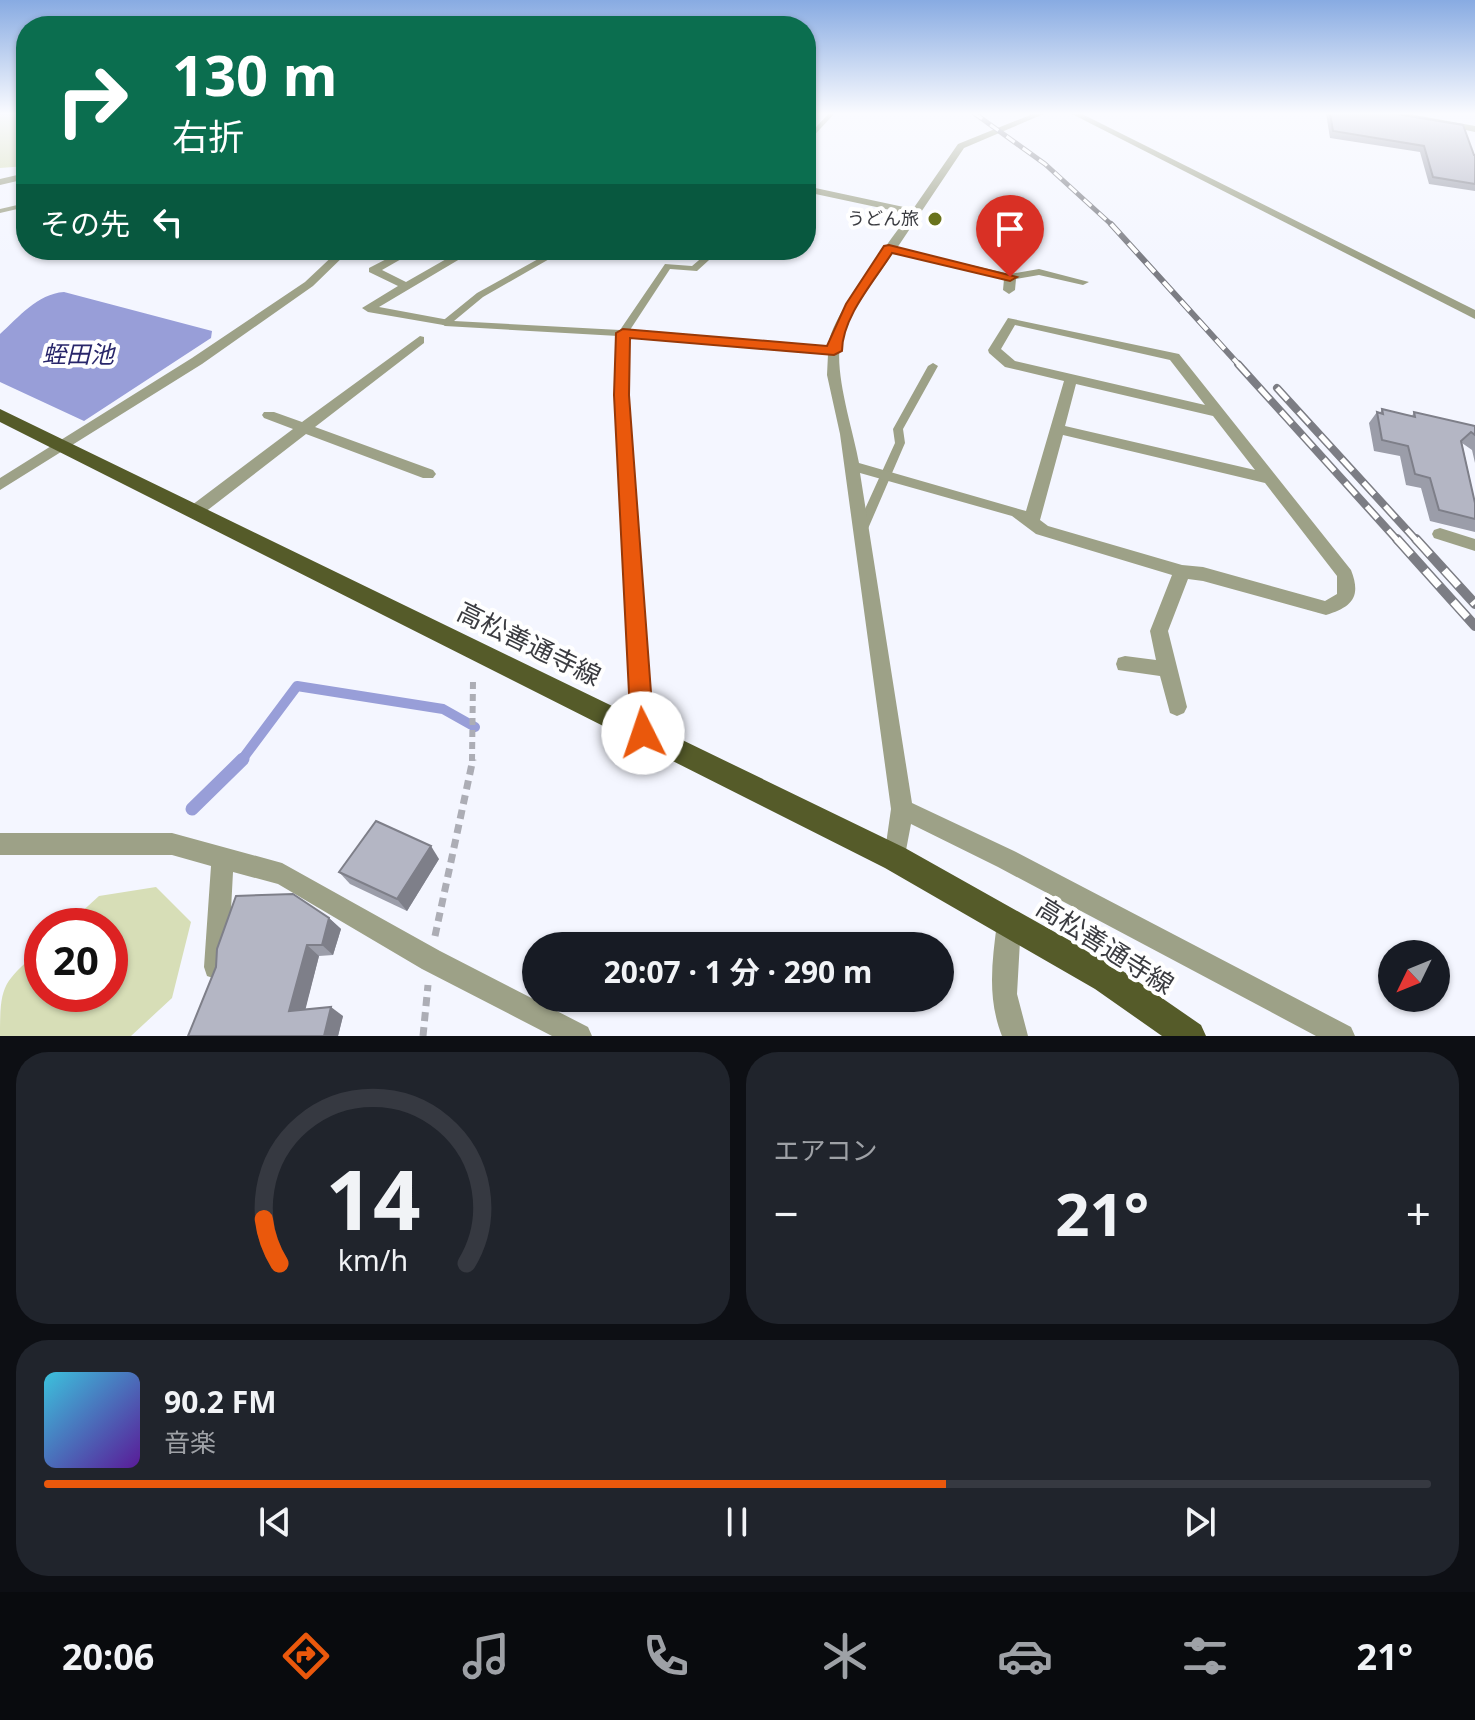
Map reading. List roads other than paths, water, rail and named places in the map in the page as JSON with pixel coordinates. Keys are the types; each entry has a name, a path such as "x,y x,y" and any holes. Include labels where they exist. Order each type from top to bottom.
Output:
{"main road":[{"name":"高松善通寺線","path":"0,415 895,858 1106,978 1190,1036"}],"street":[{"path":"895,858 902,809 852,466 834,375 834,351 835,339 853,304 950,161"},
{"path":"1170,161 1475,315"},
{"path":"816,191 913,212"},
{"path":"889,249 1010,284 1039,272 1083,282"},
{"path":"0,485 63,447 309,284 334,260"},
{"path":"392,260 373,270 406,286"},
{"path":"445,323 368,308 452,260"},
{"path":"852,466 1017,512 1042,530 1182,572 1203,574 1326,608 1346,598 1345,575 1269,479 1218,413 1174,357 1012,321 994,350 1010,364 1218,413"},
{"path":"623,333 834,351"},
{"path":"194,512 420,340"},
{"path":"1031,522 1071,379"},
{"path":"269,415 428,474"},
{"path":"1057,429 1269,479"},
{"path":"1440,534 1475,545"},
{"path":"1177,707 1159,631 1182,572"},
{"path":"1125,664 1169,669"},
{"path":"902,809 1006,859 1342,1036"},
{"path":"0,844 172,844 282,874 431,960 579,1036"},
{"path":"211,988 216,976 223,856"},
{"path":"1009,923 1002,986 1008,1021 1015,1036"}],"lane":[{"path":"445,323 480,295 543,260"},
{"path":"643,733 621,395 623,333 668,266 694,269 704,260"},
{"path":"445,323 623,333"},
{"path":"861,531 900,443 898,429 933,366"}],"water":[{"name":"蛭田池","path":"64,292 212,331 211,338 84,421 0,382 0,334 37,302"}],"waterway":[{"path":"241,761 297,686 443,709 475,727"},
{"path":"192,809 241,761"}],"railway":[{"path":"1041,161 1112,225"},
{"path":"1112,225 1240,366"},
{"path":"1238,364 1398,541"},
{"path":"1277,388 1417,541"},
{"path":"1397,539 1475,626"},
{"path":"1416,539 1475,604"}],"place":[{"name":"うどん旅","path":"935,219"}]}
